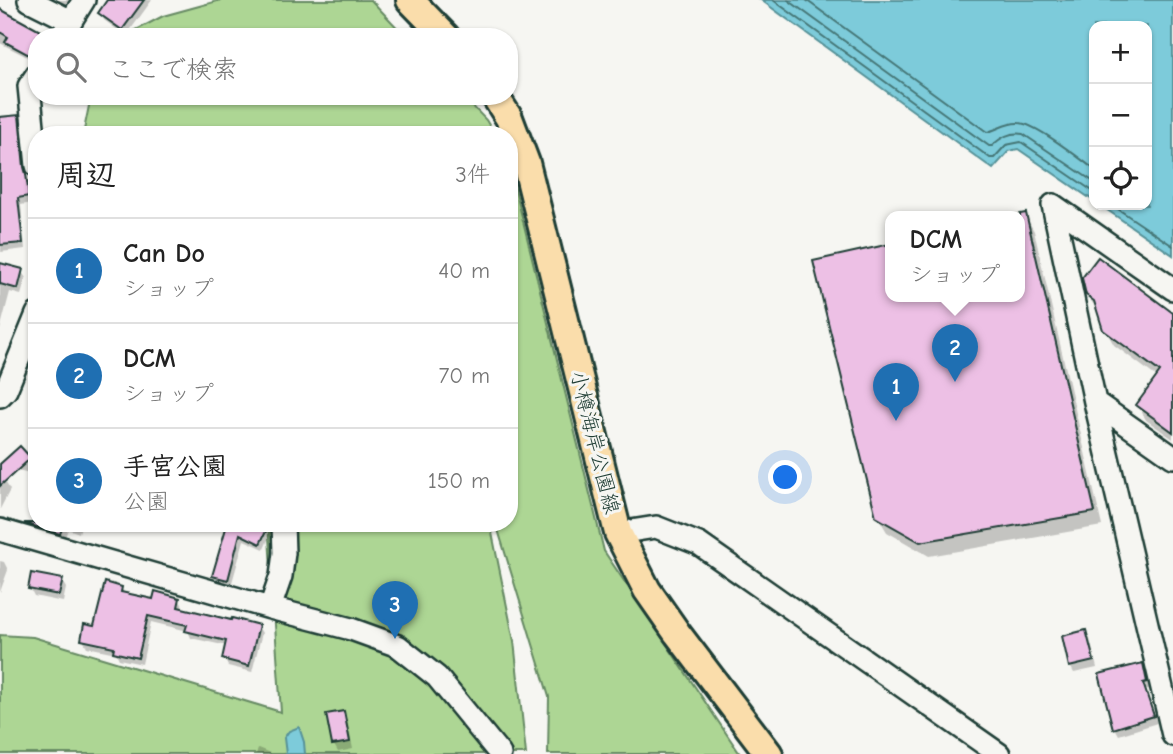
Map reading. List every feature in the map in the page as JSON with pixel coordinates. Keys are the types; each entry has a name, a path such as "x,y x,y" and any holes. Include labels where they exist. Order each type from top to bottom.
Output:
{"main road":[{"path":"410,0 437,28"},
{"name":"小樽海岸公園線","path":"501,105 512,126"},
{"name":"小樽海岸公園線","path":"518,142 526,163 618,533 647,590 677,634 769,754"}],"street":[{"path":"29,0 65,28"},
{"path":"67,28 84,0"},
{"path":"31,105 33,126"},
{"path":"1173,289 1053,205 1095,402 1165,667 1173,735"},
{"path":"0,396 6,390 28,336"},
{"path":"1095,402 1173,457"},
{"path":"618,533 656,527 699,544 999,754"},
{"path":"0,530 351,629 398,646 437,677 500,754"},
{"path":"270,608 281,576 283,532"}],"green space":[{"path":"221,0 371,0 397,28 140,28 163,16"},
{"path":"89,105 472,105 490,126 85,126"},
{"path":"518,201 604,551 740,754 548,754 549,697 499,532 518,532"},
{"path":"269,532 492,532 514,641 526,754 0,754 0,635 33,637 281,712"}],"water":[{"path":"761,0 1173,0 1173,255 1107,210 1152,210 1152,21 1089,21 1089,198 1018,149 1009,151 993,169"},
{"path":"299,727 305,754 286,754 284,738 289,731"}],"building":[{"path":"107,0 144,0 123,28 119,28 98,13"},
{"path":"0,9 35,28 28,28 28,54 5,42 8,37 0,32"},
{"path":"19,115 28,189 28,196 18,198 23,243 0,245 0,117"},
{"path":"1025,213 1095,512 920,542 876,517 813,261 885,245 885,302 1025,302"},
{"path":"1098,257 1173,313 1173,432 1136,405 1160,372 1103,330 1094,301 1086,295 1082,278"},
{"path":"0,263 23,269 18,289 0,284"},
{"path":"20,446 28,455 28,461 0,486 0,464"},
{"path":"225,532 266,532 260,544 240,534 228,580 212,576"},
{"path":"31,573 63,579 59,595 28,589"},
{"path":"105,582 122,587 121,592 153,599 155,591 180,598 178,607 259,625 249,666 222,659 226,641 185,631 187,625 148,616 138,658 113,652 114,647 81,640 84,624 94,626"},
{"path":"1086,630 1094,661 1069,667 1062,636"},
{"path":"1143,663 1147,682 1143,683 1154,716 1113,729 1099,674"},
{"path":"344,711 350,742 332,745 326,714"}],"place":[{"name":"DCM","path":"955,382"},
{"name":"Can Do","path":"896,421"},
{"name":"手宮公園","path":"395,639"}]}
